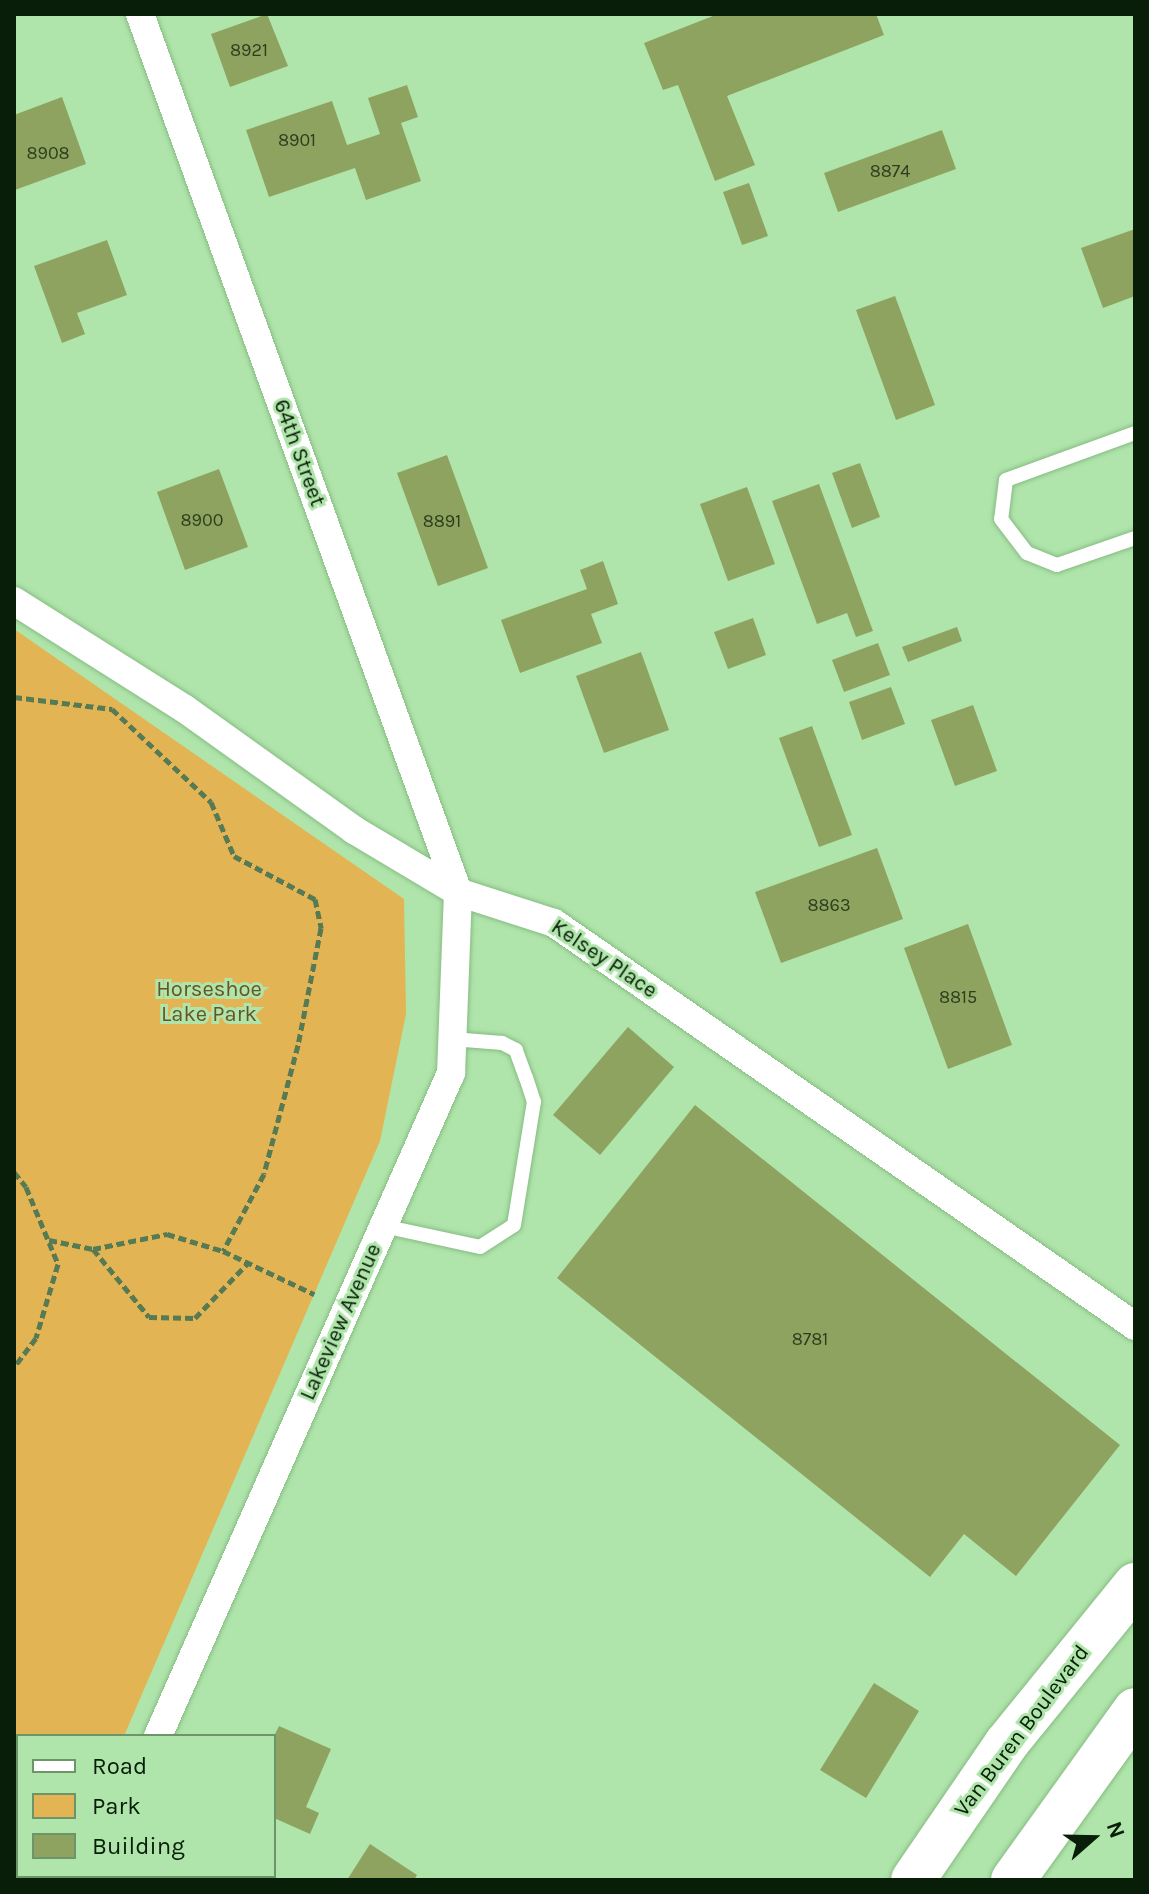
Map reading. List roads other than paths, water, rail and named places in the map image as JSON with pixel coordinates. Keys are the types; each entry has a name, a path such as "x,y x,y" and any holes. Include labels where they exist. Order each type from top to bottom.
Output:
{"main road":[{"name":"Van Buren Boulevard","path":"913,1880 1006,1744 1135,1585"},
{"path":"1013,1880 1135,1710"}],"street":[{"name":"64th Street","path":"140,14 458,892"},
{"name":"Kelsey Place","path":"14,601 185,709 354,830 458,892 554,923 1135,1326"},
{"name":"Lakeview Avenue","path":"159,1734 451,1073 458,892"}],"lane":[{"path":"1135,433 1006,480 1001,519 1027,553 1057,565 1135,538"},
{"path":"383,1226 480,1247 514,1225 534,1102 516,1050 502,1043 452,1039"}],"park label":[{"name":"Horseshoe Lake Park","path":"209,1002"}]}
